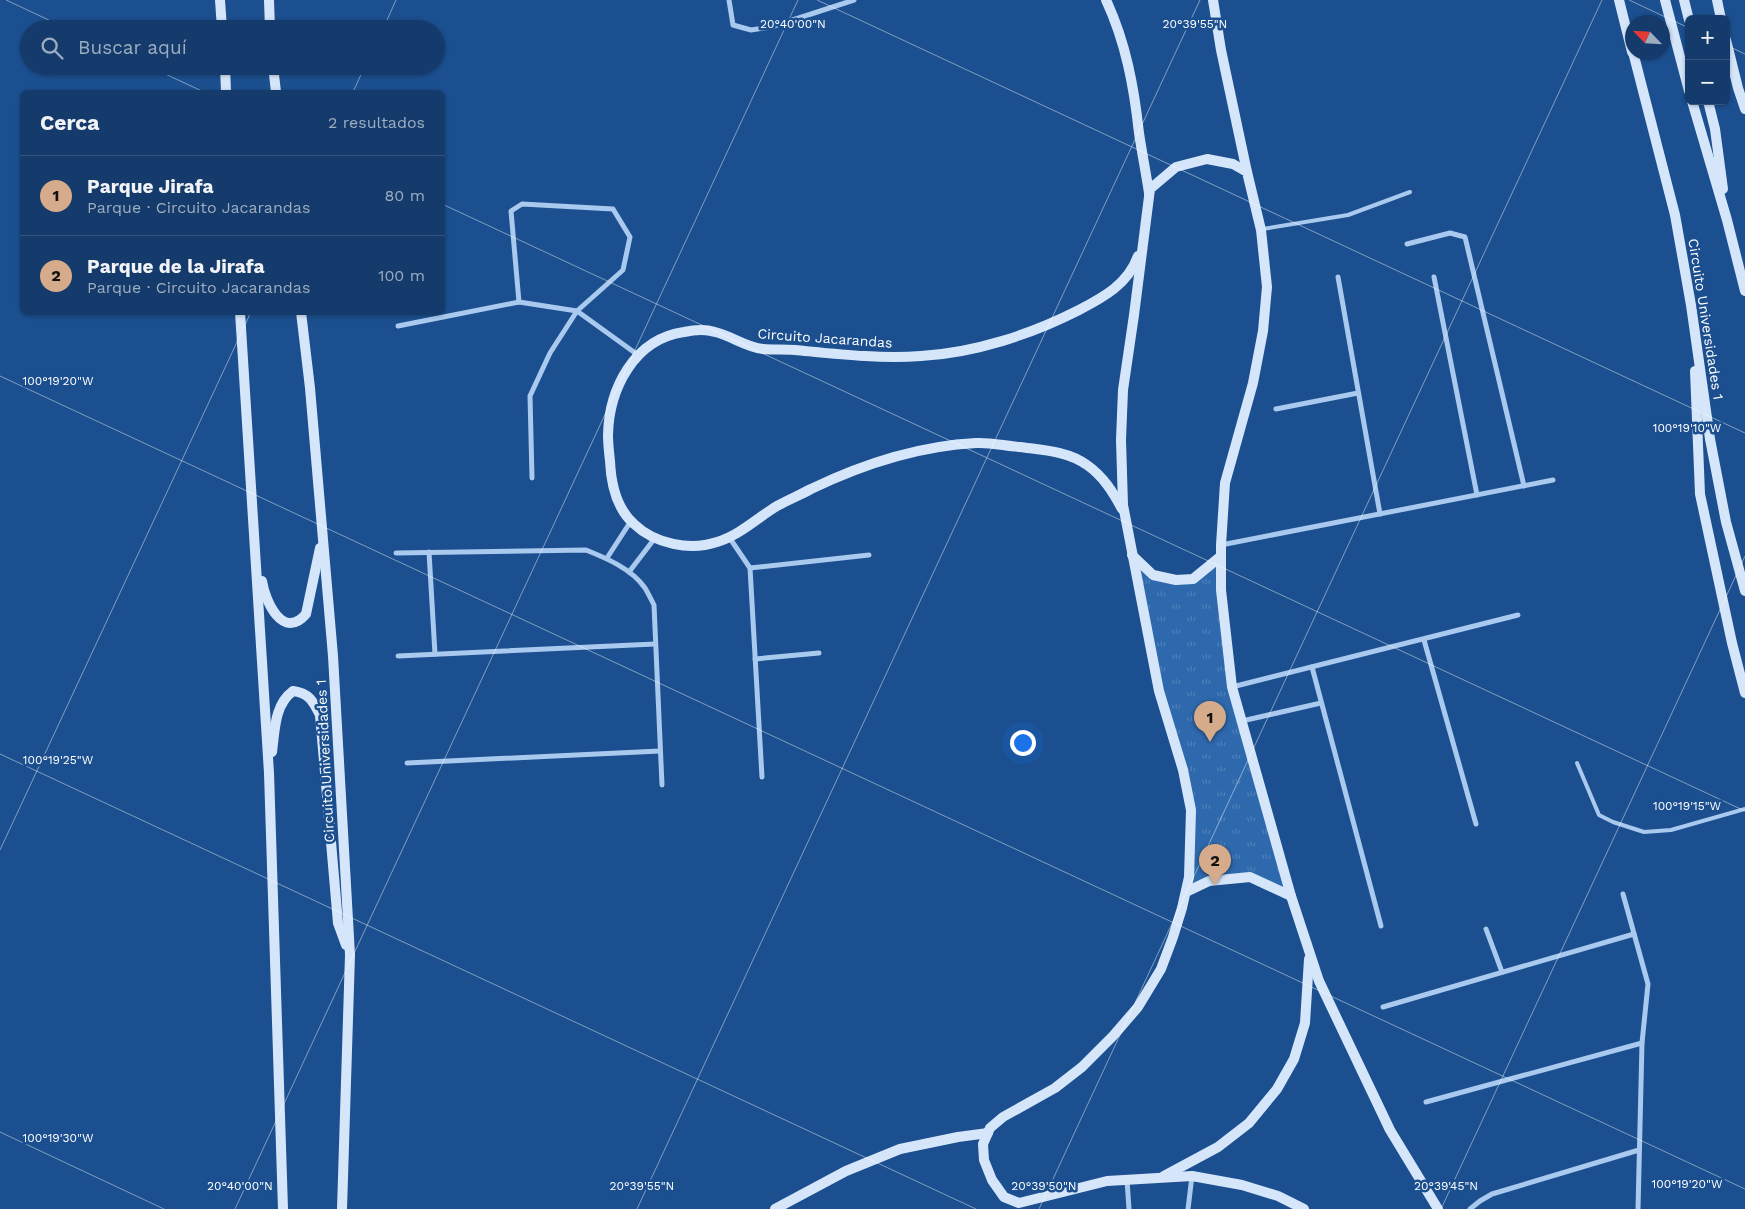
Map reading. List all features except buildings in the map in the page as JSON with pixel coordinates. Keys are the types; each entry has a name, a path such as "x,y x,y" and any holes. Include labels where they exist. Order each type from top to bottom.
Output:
{"street":[{"path":"220,0 221,20"},
{"path":"269,0 270,20"},
{"path":"730,0 733,25 750,30 771,27 854,0"},
{"path":"1106,0 1129,65 1149,194"},
{"path":"1213,0 1220,50 1261,230 1267,287 1263,331 1253,383 1225,483 1220,557 1221,590 1232,687 1291,896 1319,981 1390,1130 1438,1209"},
{"name":"Circuito Universidades 1","path":"1619,0 1625,22"},
{"path":"1665,0 1685,76"},
{"path":"1684,0 1688,15"},
{"path":"1717,0 1720,15"},
{"path":"1730,53 1741,87 1745,109"},
{"name":"Circuito Universidades 1","path":"1635,60 1675,215 1691,305 1710,439 1726,522 1745,592"},
{"path":"225,75 226,90"},
{"path":"274,75 276,90"},
{"path":"1693,105 1727,220 1745,291"},
{"path":"1709,105 1715,129 1727,220"},
{"path":"1247,172 1233,164 1207,159 1176,167 1150,189 1123,390 1121,440 1123,505 1159,691 1184,770 1191,810 1191,846 1186,892 1173,937 1161,968 1138,1007 1113,1036 1082,1067 1054,1088 1003,1116 990,1128 983,1144 984,1160 992,1180 1004,1197 1019,1203 1107,1181 1192,1176 1242,1185 1278,1196 1304,1209"},
{"path":"519,302 511,211 522,204 613,209 630,237 623,270 577,311 550,353 530,396 532,478"},
{"path":"1407,244 1450,233 1465,236 1524,486"},
{"name":"Circuito Jacarandas","path":"1125,516 1108,485 1087,465 1076,459 1047,451 978,443 908,453 865,465 780,504 729,537 716,543 692,546 668,543 642,531 631,521 614,491 610,476 608,437 616,392 623,376 646,347 665,337 691,331 714,331 737,342 762,349 893,357 951,353 1035,331 1100,300 1124,280 1136,262 1143,246"},
{"path":"1434,277 1477,495"},
{"path":"1338,278 1380,514"},
{"path":"398,326 519,302 577,311 638,355"},
{"path":"1691,305 1700,494 1745,694"},
{"path":"240,315 269,773 283,1209"},
{"name":"Circuito Universidades 1","path":"301,315 310,388 333,656 350,955 342,1209"},
{"path":"1276,409 1358,393"},
{"path":"1221,545 1553,480"},
{"path":"607,558 631,521"},
{"path":"1726,522 1745,571"},
{"path":"255,541 263,590 269,606 279,618 286,622 294,623 306,614 323,536"},
{"path":"729,537 750,568 762,777"},
{"path":"629,572 655,538"},
{"path":"396,552 586,550 607,558 629,572 644,587 654,605 662,785"},
{"path":"429,552 435,654"},
{"path":"1132,554 1153,576 1176,580 1193,579 1220,557"},
{"path":"750,568 869,556"},
{"path":"1232,687 1518,615"},
{"path":"1424,640 1476,824"},
{"path":"398,656 655,644"},
{"path":"755,659 819,654"},
{"path":"1312,667 1381,926"},
{"path":"269,773 280,707 284,698 293,691 302,692 314,703 320,715 338,923 350,955"},
{"path":"1241,721 1321,703"},
{"path":"407,763 660,751"},
{"path":"1186,892 1209,882 1250,876 1291,896"},
{"path":"1623,894 1648,984 1642,1043 1638,1209"},
{"path":"1486,929 1502,972"},
{"path":"1383,1007 1634,934"},
{"path":"1161,1178 1218,1147 1249,1123 1277,1089 1294,1059 1305,1022 1310,954"},
{"path":"1426,1102 1642,1043"},
{"path":"775,1209 846,1171 900,1149 988,1133"},
{"path":"1470,1209 1492,1194 1640,1150"},
{"path":"1188,1209 1192,1176"},
{"path":"1127,1180 1129,1209"},
{"path":"1025,1209 1046,1196"}],"lane":[{"path":"1261,230 1348,214 1410,192"},
{"path":"1577,763 1599,815 1613,822 1644,832 1671,830 1745,809"}],"green space":[{"path":"1132,555 1153,575 1193,579 1220,557 1238,714 1291,896 1244,878 1186,892 1191,810 1159,691"}],"place":[{"name":"Parque Jirafa","path":"1210,742"},
{"name":"Parque de la Jirafa","path":"1215,885"}]}
